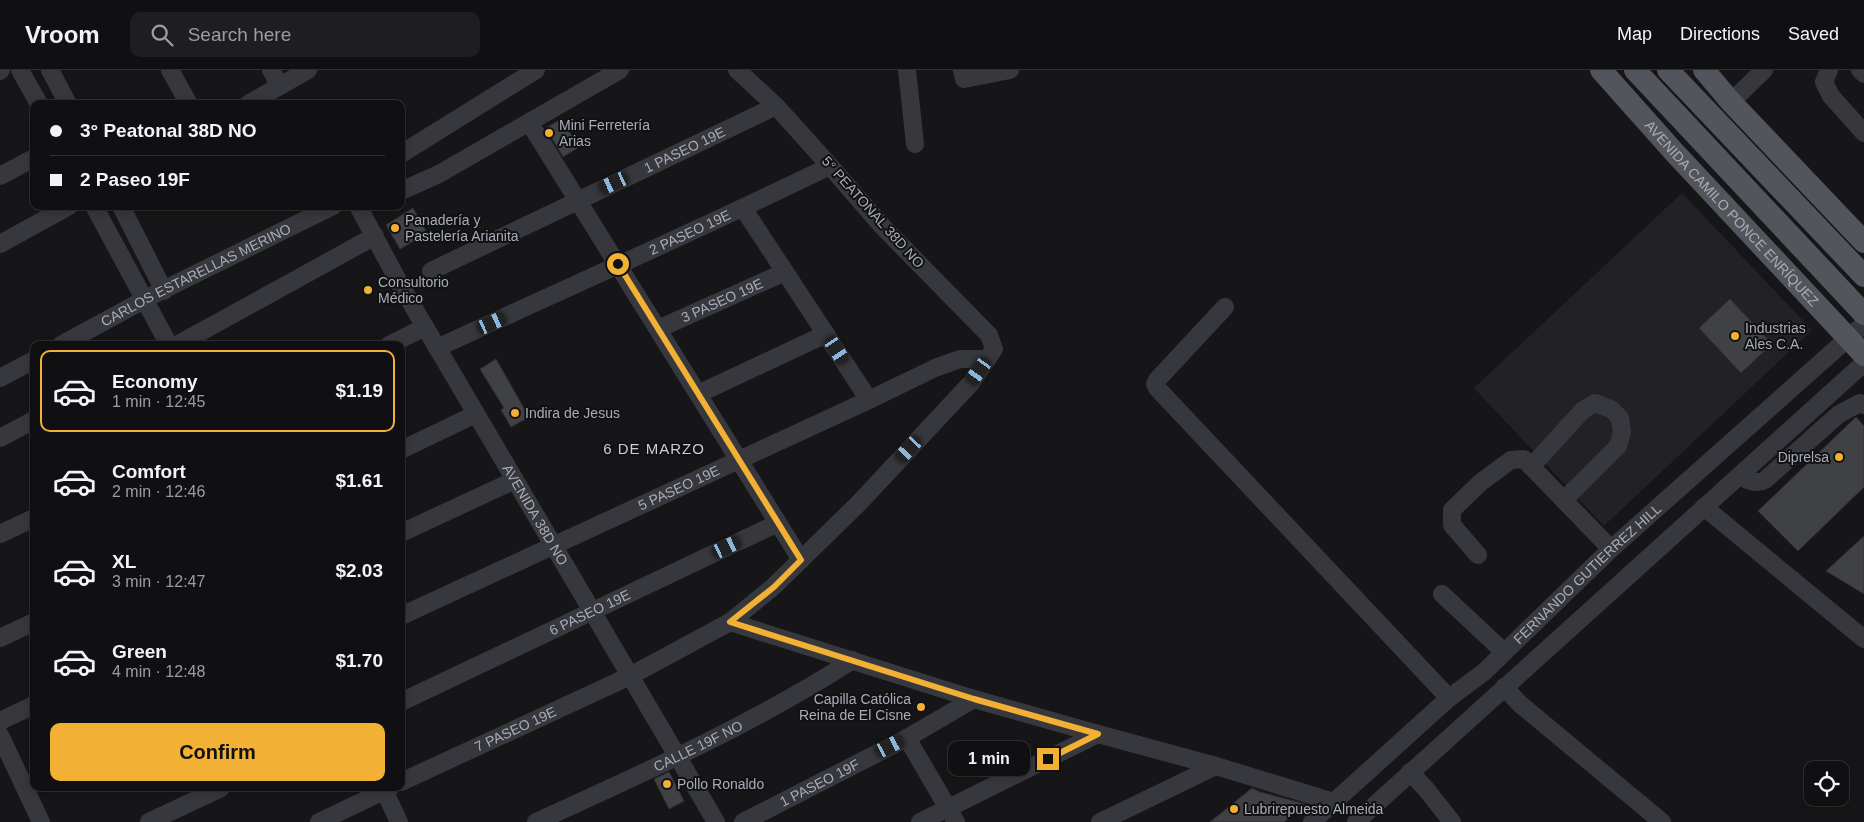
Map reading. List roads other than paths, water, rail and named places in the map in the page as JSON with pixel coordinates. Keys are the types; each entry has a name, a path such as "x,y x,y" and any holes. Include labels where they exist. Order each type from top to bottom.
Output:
{"main road":[{"name":"AVENIDA CAMILO PONCE ENRÍQUEZ","path":"1601,70 1789,275 1856,331 1864,356"},
{"name":"AVENIDA CAMILO PONCE ENRÍQUEZ","path":"1635,70 1864,314"},
{"path":"1668,70 1864,276"},
{"path":"1704,70 1731,102 1857,234 1845,254 1833,268 1808,278 1789,275"}],"street":[{"path":"20,70 37,100"},
{"path":"50,70 66,100"},
{"path":"170,70 187,100"},
{"path":"271,70 280,86"},
{"path":"255,100 308,70"},
{"path":"405,152 536,70"},
{"path":"405,189 439,174 620,70"},
{"name":"5° PEATONAL 38D NO","path":"737,70 776,106 882,226 989,335 994,349 988,359"},
{"path":"907,70 915,144"},
{"path":"962,70 964,79 1010,70"},
{"path":"1731,102 1764,70"},
{"path":"1829,70 1824,82 1831,96 1864,133"},
{"path":"1860,70 1864,74"},
{"name":"1 PASEO 19E","path":"431,271 776,106"},
{"path":"529,122 801,560"},
{"path":"0,176 30,160"},
{"name":"2 PASEO 19E","path":"438,348 830,166"},
{"path":"743,208 869,400"},
{"path":"0,244 62,210"},
{"path":"96,210 167,341"},
{"path":"123,210 164,290"},
{"name":"CARLOS ESTARELLAS MERINO","path":"68,341 144,300 325,210"},
{"name":"AVENIDA 38D NO","path":"360,210 425,327 716,822"},
{"path":"184,341 375,236"},
{"name":"3 PASEO 19E","path":"658,329 785,272"},
{"path":"1225,307 1157,380 1155,384 1157,388 1449,698"},
{"path":"397,341 425,327"},
{"name":"FERNANDO GUTIERREZ HILL","path":"1312,822 1449,698 1484,672 1611,549 1856,331"},
{"path":"698,394 826,334"},
{"name":"5 PASEO 19E","path":"405,614 935,368 960,359 988,359"},
{"name":"7 PASEO 19E","path":"405,780 630,676 730,622 774,587 860,502 964,390 988,359"},
{"path":"0,378 30,362"},
{"name":"FERNANDO GUTIERREZ HILL","path":"1356,822 1864,362"},
{"path":"1531,467 1583,410 1595,403 1610,409 1620,418 1622,432 1618,446 1564,500"},
{"path":"1738,476 1760,483 1839,414 1860,403 1864,405"},
{"path":"405,448 476,414"},
{"path":"0,438 30,422"},
{"path":"1478,555 1452,525 1452,510 1480,482 1511,460 1524,459 1611,549"},
{"path":"405,532 515,480"},
{"path":"1704,506 1864,639"},
{"path":"0,534 30,520"},
{"name":"6 PASEO 19E","path":"405,700 778,523"},
{"path":"1442,594 1504,652"},
{"path":"730,622 974,699 1216,766 1334,802"},
{"path":"0,638 30,624"},
{"name":"CALLE 19F NO","path":"536,822 678,758 817,684 853,660"},
{"path":"1504,687 1520,704 1662,822"},
{"name":"1 PASEO 19F","path":"743,822 907,738 974,699"},
{"path":"0,721 30,707"},
{"path":"920,822 952,815 1098,734"},
{"path":"0,735 30,784"},
{"path":"907,738 952,815"},
{"path":"1100,822 1216,766"},
{"path":"1410,772 1426,788 1445,819"},
{"path":"34,791 41,822"},
{"path":"149,822 216,791"},
{"path":"319,822 380,791"},
{"path":"387,791 399,822"}],"place":[{"name":"Mini Ferretería Arias","path":"549,133"},
{"name":"Panadería y Pastelería Arianita","path":"395,228"},
{"name":"Consultorio Médico","path":"368,290"},
{"name":"Industrias Ales C.A.","path":"1735,336"},
{"name":"Indira de Jesus","path":"515,413"},
{"name":"Diprelsa","path":"1839,457"},
{"name":"Capilla Católica Reina de El Cisne","path":"921,707"},
{"name":"Pollo Ronaldo","path":"667,784"},
{"name":"Lubrirepuesto Almeida","path":"1234,809"}],"district":[{"name":"6 DE MARZO","path":"654,448"}]}
